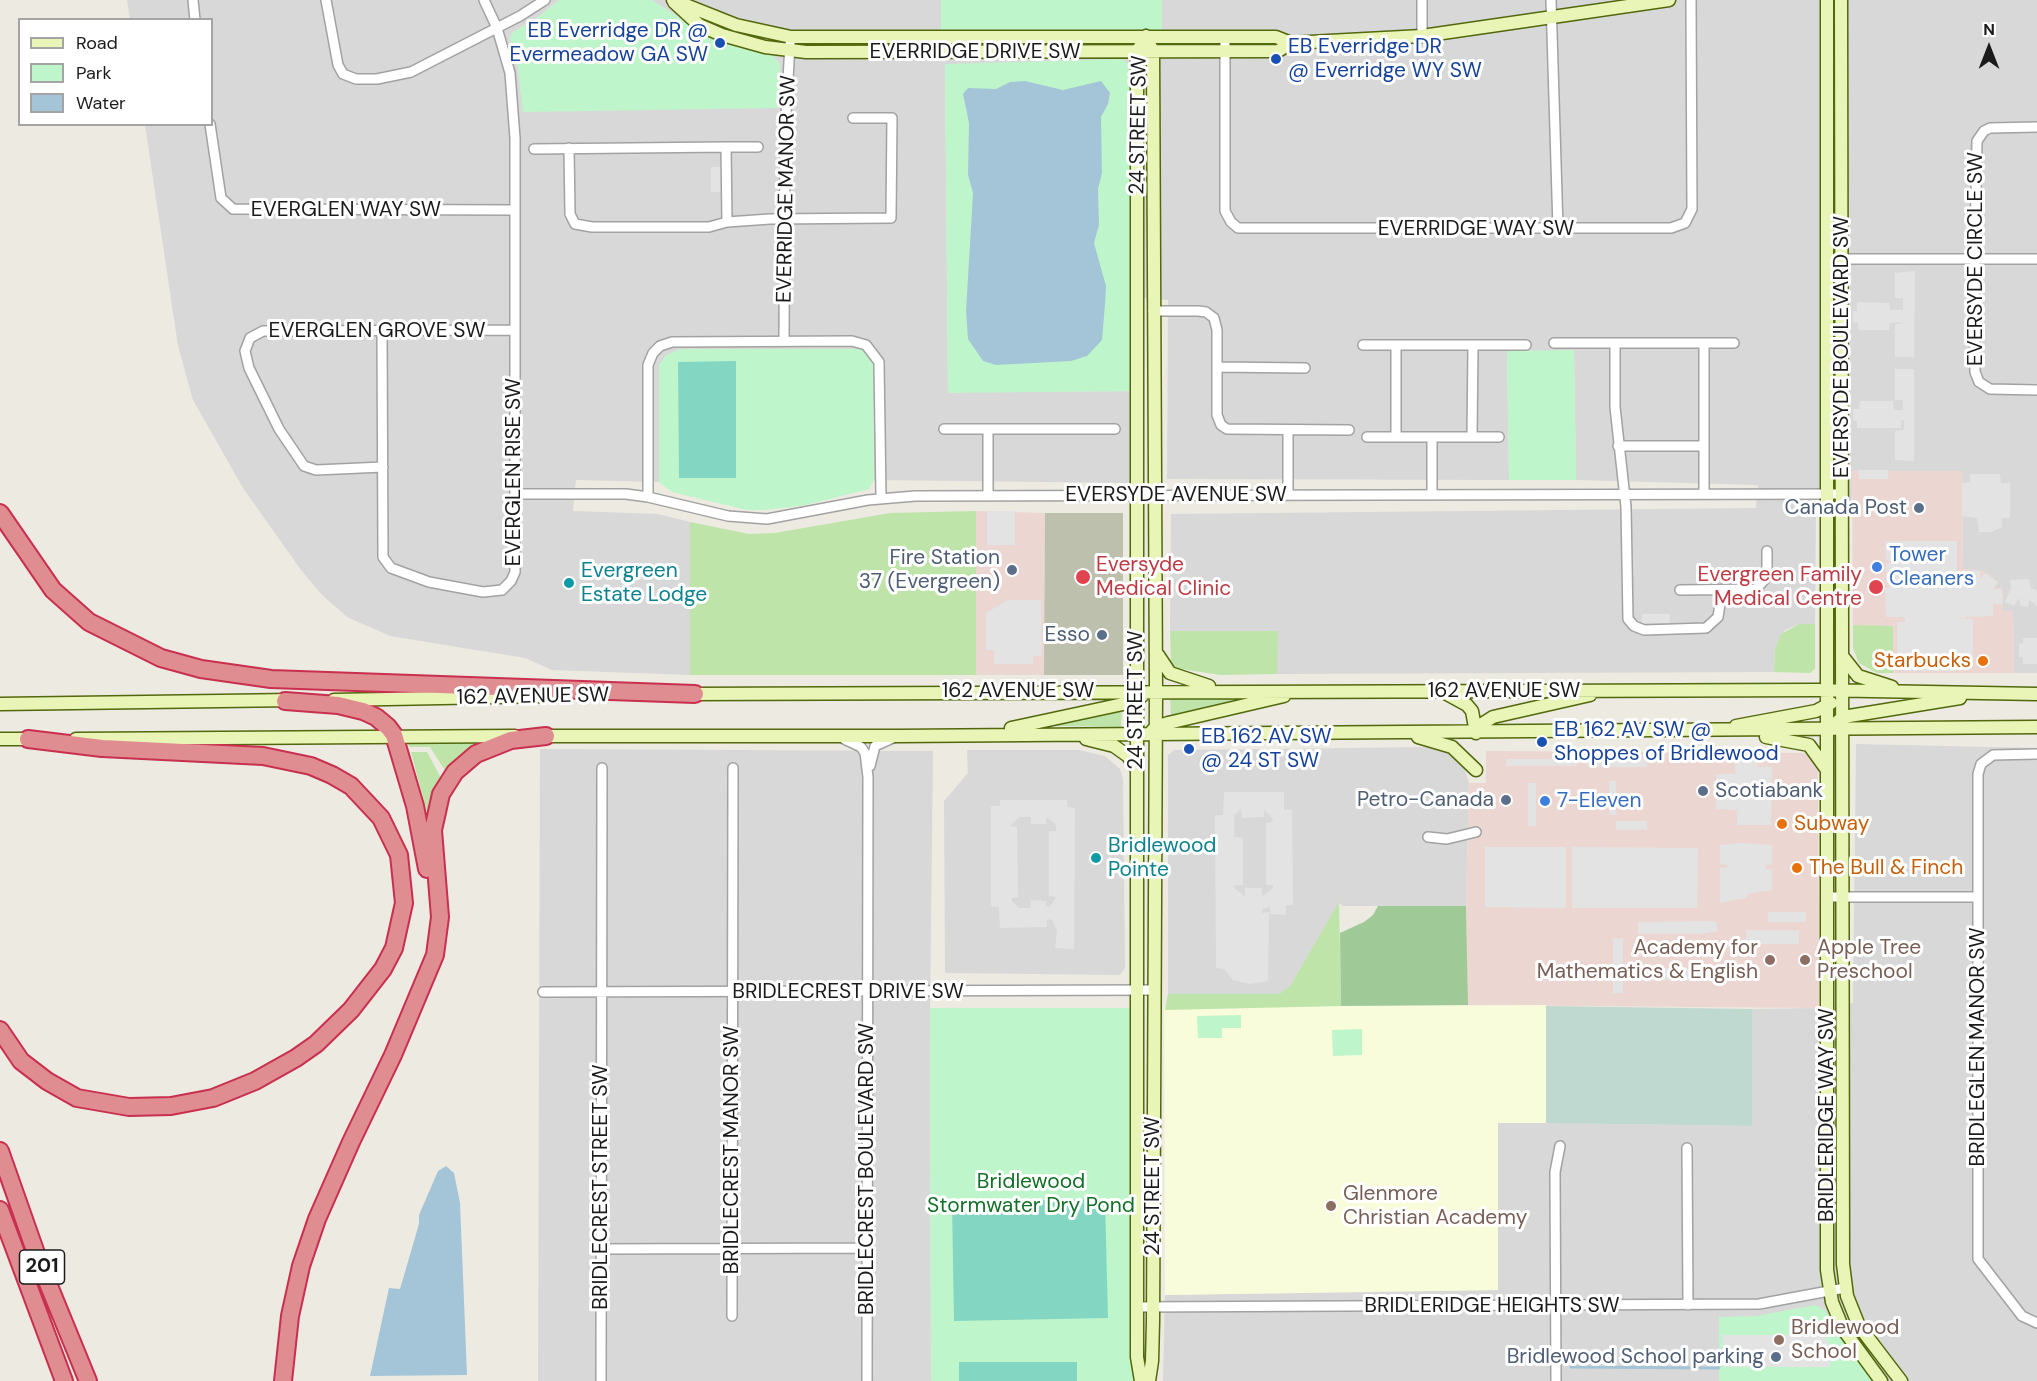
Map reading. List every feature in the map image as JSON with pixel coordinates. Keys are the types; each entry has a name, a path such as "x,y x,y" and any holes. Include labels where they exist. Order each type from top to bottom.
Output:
{"highway":[{"path":"0,513 53,590 89,622 160,658 201,669 271,679 695,694"},
{"path":"285,701 338,705 363,711 376,717 388,727 393,735 415,806 428,879 430,936 421,989"},
{"path":"283,1381 290,1316 301,1266 317,1219 435,955 440,917 433,830 437,808 447,783 465,762 491,746 546,736"},
{"path":"0,1030 21,1060 48,1081 77,1098 129,1107 171,1106 213,1098 255,1082 296,1058 316,1044 351,1010 384,969 394,948 404,903 399,855 381,818 351,786 332,775 311,766 263,756 102,748 28,739"},
{"name":"201","path":"0,1151 38,1259 88,1381"},
{"path":"0,1210 64,1381"}],"street":[{"path":"193,0 195,18"},
{"path":"326,0 338,65 343,74 356,80 377,79 411,72 497,28 545,0"},
{"name":"EVERGLEN RISE SW","path":"382,330 383,557 391,568 429,582 489,592 507,587 515,572 516,494 513,93 506,55 484,0"},
{"name":"EVERRIDGE DRIVE SW","path":"672,0 736,25 790,37 1276,36 1291,43 1422,36 1669,0"},
{"path":"1422,0 1422,36"},
{"path":"1551,0 1558,228"},
{"name":"EVERRIDGE WAY SW","path":"1225,36 1225,211 1234,226 1242,229 1671,228 1682,226 1689,218 1692,209 1691,0"},
{"name":"EVERSYDE BOULEVARD SW","path":"1827,0 1827,690"},
{"name":"EVERSYDE BOULEVARD SW","path":"1841,0 1843,723"},
{"name":"EVERRIDGE DRIVE SW","path":"686,4 699,25 722,35 789,51 1278,51 1291,43"},
{"name":"24 STREET SW","path":"1146,36 1137,52 1137,496 1147,691 1154,731 1153,1307 1152,1360 1149,1381"},
{"name":"24 STREET SW","path":"1141,1381 1137,1357 1137,739 1156,652 1153,52 1146,36"},
{"name":"EVERRIDGE MANOR SW","path":"784,341 785,133 790,37"},
{"path":"942,38 942,52"},
{"path":"569,148 570,214 575,224 592,227 709,227 727,222 786,218 891,218 892,118 853,118"},
{"name":"EVERGLEN WAY SW","path":"210,126 221,198 233,209 515,210"},
{"name":"EVERSYDE CIRCLE SW","path":"2037,127 1990,128 1984,130 1977,141 1975,259 1977,377 1990,389 2037,390"},
{"path":"726,147 727,222"},
{"path":"534,148 758,147"},
{"path":"1827,259 2037,259"},
{"path":"1153,311 1198,311 1211,315 1217,330 1217,415 1221,425 1236,431 1349,430"},
{"name":"EVERGLEN GROVE SW","path":"382,467 316,470 304,466 265,405 244,351 250,338 259,332 514,330"},
{"path":"648,497 648,365 653,353 664,344 672,342 784,341 859,342 875,354 880,368 881,498"},
{"path":"1554,343 1734,343"},
{"path":"1615,343 1618,446 1624,495 1627,611 1631,623 1644,630 1706,628 1718,617 1722,591"},
{"path":"1704,343 1704,494"},
{"path":"1363,345 1526,345"},
{"path":"1396,345 1396,437"},
{"path":"1472,437 1473,345"},
{"path":"1217,367 1305,368"},
{"path":"944,429 1115,429"},
{"path":"988,429 988,496"},
{"path":"1288,430 1288,495"},
{"path":"1367,437 1499,437"},
{"path":"1432,437 1432,495"},
{"path":"1618,446 1704,446"},
{"name":"EVERSYDE AVENUE SW","path":"516,494 648,497 728,516 755,519 794,516 881,498 1154,495 1842,494"},
{"path":"1680,590 1752,590 1761,587 1767,577 1767,551"},
{"path":"1156,652 1164,668 1176,677 1231,691"},
{"path":"1843,656 1848,667 1858,676 1908,692"},
{"path":"1476,732 1482,724 1493,717 1611,690"},
{"name":"BRIDLERIDGE WAY SW","path":"1827,690 1827,1270 1830,1291 1843,1329 1881,1381"},
{"path":"1702,732 1827,707 1843,690"},
{"name":"162 AVENUE SW","path":"0,704 695,694 1147,691 1843,690 2037,694"},
{"path":"982,734 1147,691"},
{"path":"1154,731 1312,691"},
{"path":"1440,691 1467,705 1476,719 1476,732"},
{"path":"1827,729 1843,723 1994,693"},
{"path":"1843,723 2037,728"},
{"name":"BRIDLERIDGE WAY SW","path":"1843,723 1845,1288 1849,1305 1865,1336 1901,1381"},
{"name":"162 AVENUE SW","path":"0,739 393,735 1068,734 1137,739 1154,731 1729,732 1827,729"},
{"path":"1400,732 1452,747 1476,770"},
{"path":"1729,732 1805,744 1812,748 1827,770"},
{"path":"1068,734 1114,746 1128,756 1137,768"},
{"path":"832,736 860,746 865,753 868,777"},
{"path":"868,777 875,746 889,739 903,736"},
{"path":"1978,897 1978,774 1981,764 1993,755 2037,754"},
{"name":"BRIDLECREST STREET SW","path":"601,1381 602,768"},
{"name":"BRIDLECREST MANOR SW","path":"732,1316 733,768"},
{"name":"BRIDLECREST BOULEVARD SW","path":"867,1381 868,777"},
{"path":"1428,837 1447,839 1476,832"},
{"name":"BRIDLEGLEN MANOR SW","path":"1827,897 1978,897 1978,1259 2022,1316 2037,1323"},
{"name":"BRIDLECREST DRIVE SW","path":"543,992 1138,992 1153,990"},
{"path":"1827,1020 1843,1020"},
{"path":"1556,1381 1555,1172 1560,1146"},
{"path":"1687,1148 1688,1305"},
{"path":"1827,1155 1843,1156"},
{"path":"601,1248 867,1248"},
{"name":"BRIDLERIDGE HEIGHTS SW","path":"1138,1307 1760,1304 1845,1288"}],"shaded area":[{"path":"127,0 559,0 537,18 513,32 510,38 518,68 524,112 733,45 704,34 652,0 2037,0 2037,673 2014,673 2013,611 2002,611 2003,589 1994,588 1983,571 1963,569 1962,471 1852,472 1852,508 1816,507 1815,624 1799,624 1785,630 1775,649 1774,672 1277,674 1277,631 1170,631 1171,514 1756,508 1758,485 1576,480 1574,351 1507,351 1509,480 1167,479 1168,300 1133,297 945,64 948,392 1133,391 1131,483 874,480 873,357 859,349 746,349 659,365 659,482 576,480 573,511 658,514 690,522 690,675 552,670 525,658 390,636 347,617 322,595 301,570 243,488 193,400 178,346 145,126 213,126 213,18 130,18"},
{"path":"711,167 721,167 721,192 711,192"},
{"path":"1915,271 1914,357 1895,357 1895,325 1903,322 1890,323 1889,330 1859,330 1858,323 1853,322 1853,311 1857,311 1857,302 1889,303 1890,310 1903,310 1903,298 1895,298 1895,273"},
{"path":"1895,369 1914,369 1914,461 1895,460 1895,431 1904,430 1904,420 1901,421 1901,428 1857,428 1857,421 1853,420 1853,409 1859,409 1860,401 1893,401 1894,410 1903,410 1903,400 1895,400"},
{"path":"1858,470 1888,470 1888,479 1859,479"},
{"path":"1852,471 1962,471 1963,569 1983,571 1999,582 1995,588 2003,589 2002,611 2013,611 2014,673 1893,673 1893,627 1853,625"},
{"path":"1970,474 2000,474 2001,483 2010,483 2010,518 2002,518 2002,527 1991,532 1979,532 1977,518 1962,516 1962,483 1970,482"},
{"path":"976,511 1045,513 1044,675 976,675"},
{"path":"987,511 1015,511 1015,545 987,545"},
{"path":"1045,513 1123,513 1123,675 1044,675"},
{"path":"1885,541 1957,541 1957,579 1961,579 1961,571 1980,571 1980,579 1985,573 1998,582 1994,589 2002,589 2002,604 1993,604 1993,616 1965,617 1973,619 1973,661 1957,664 1956,671 1905,671 1906,665 1897,665 1897,622 1905,622 1905,617 1886,617 1885,588 1891,587 1891,583 1886,583 1886,563 1893,562 1886,560"},
{"path":"2029,579 2030,587 2037,591 2037,607 2029,599 2028,607 2021,606 2019,598 2014,606 2005,602 2011,588 2010,580"},
{"path":"1008,600 1041,600 1042,656 1033,656 1033,664 994,664 994,650 986,650 986,613"},
{"path":"1642,614 1670,614 1670,623 1642,623"},
{"path":"2023,638 2037,638 2037,664 2023,664 2023,657 2019,657 2019,644 2023,643"},
{"path":"1856,744 2037,748 2037,1381 1163,1381 1165,1295 1498,1290 1498,1122 1752,1126 1752,1009 1819,1008 1853,1003"},
{"path":"1433,747 1462,760 1469,783 1466,906 1343,906 1339,903 1290,986 1279,994 1168,994 1168,755 1174,750"},
{"path":"540,749 933,751 930,1008 931,1381 538,1381"},
{"path":"967,750 1079,750 1105,756 1120,769 1123,779 1125,968 1120,975 945,973 944,801 968,773"},
{"path":"1486,751 1804,753 1811,758 1818,769 1819,1008 1468,1005 1466,906 1469,783 1486,783"},
{"path":"1735,758 1757,758 1757,767 1772,767 1771,825 1737,825 1737,810 1716,809 1716,774 1735,774"},
{"path":"1506,759 1577,759 1577,766 1506,766"},
{"path":"1587,759 1647,759 1647,767 1587,767"},
{"path":"1609,781 1616,781 1616,815 1609,815"},
{"path":"1528,783 1536,783 1536,826 1528,826"},
{"path":"1224,792 1284,792 1284,810 1292,810 1293,905 1286,905 1286,915 1270,914 1270,907 1262,909 1262,913 1269,912 1268,981 1250,984 1233,980 1224,969 1216,968 1215,815 1223,815","holes":["1241,809 1242,818 1264,817 1264,810 1272,818 1273,822 1266,823 1266,885 1273,885 1273,888 1262,896 1262,888 1245,888 1245,896 1234,888 1235,885 1243,885 1243,838 1234,837 1234,816"]},
{"path":"1000,800 1067,800 1067,807 1075,808 1074,949 1055,948 1057,931 1052,920 1047,919 1047,927 1000,928 999,907 991,906 991,806 1000,806","holes":["1019,817 1031,817 1031,824 1046,824 1046,817 1056,825 1056,831 1049,831 1049,896 1056,897 1050,907 1046,906 1046,901 1031,900 1030,908 1019,908 1011,898 1018,897 1017,827 1010,826"]},
{"path":"1616,821 1647,821 1647,830 1616,830"},
{"path":"1739,843 1772,845 1772,864 1766,865 1766,869 1772,869 1772,890 1747,894 1746,898 1720,903 1720,868 1727,867 1727,865 1720,864 1720,845"},
{"path":"1485,847 1566,847 1566,908 1485,907"},
{"path":"1572,847 1698,848 1697,908 1572,908"},
{"path":"1768,912 1806,912 1806,922 1768,922"},
{"path":"1716,921 1718,931 1701,934 1638,934 1638,922"},
{"path":"1746,930 1799,930 1799,944 1746,944"},
{"path":"1613,938 1623,938 1623,993 1613,993"},
{"path":"1633,968 1725,968 1724,981 1633,980"},
{"name":"Glenmore Christian Academy","path":"1546,1005 1546,1123 1498,1123 1498,1290 1165,1295 1164,1007"},
{"path":"1546,1006 1752,1009 1752,1126 1546,1123"},
{"name":"Bridlewood School parking","path":"1722,1335 1824,1335 1830,1347 1830,1367 1723,1367"}],"green space":[{"path":"559,0 652,0 704,34 774,56 780,64 778,108 523,112 518,68 510,38 513,32 537,18"},
{"path":"941,0 1162,0 1162,30 941,30"},
{"path":"1122,59 1131,66 1133,391 948,393 945,64"},
{"path":"680,349 859,349 873,357 874,480 869,489 806,505 767,510 747,510 672,492 659,482 659,365 666,355"},
{"path":"1574,350 1576,480 1509,480 1507,351"},
{"path":"736,361 736,478 679,478 678,362"},
{"path":"976,511 976,675 690,675 690,522 749,534 775,533 890,513"},
{"path":"1799,624 1815,624 1815,669 1810,673 1774,672 1775,649 1781,634"},
{"path":"1853,625 1893,626 1893,673 1877,673 1859,663 1853,648"},
{"path":"1170,631 1278,631 1277,674 1220,675 1176,668 1171,664"},
{"path":"1170,698 1233,698 1234,702 1171,716"},
{"path":"1122,710 1121,727 1054,726 1054,724"},
{"path":"410,743 483,743 446,772 430,747 411,747 408,746"},
{"path":"411,752 427,752 442,780 427,813"},
{"path":"1339,902 1341,1006 1165,1010 1168,994 1279,994 1290,986"},
{"path":"1378,906 1466,906 1468,1005 1341,1006 1340,933 1364,922 1373,915"},
{"name":"Bridlewood Stormwater Dry Pond","path":"930,1008 1131,1008 1133,1381 931,1381"},
{"path":"1241,1015 1241,1028 1222,1028 1222,1038 1198,1038 1197,1016"},
{"path":"1362,1029 1362,1055 1333,1056 1332,1030"},
{"path":"1105,1199 1108,1318 954,1321 952,1202"},
{"name":"Bridlewood School","path":"1815,1305 1825,1310 1873,1381 1719,1381 1719,1317 1756,1316"},
{"path":"959,1362 1077,1362 1077,1381 959,1381"}],"water":[{"path":"1025,81 1063,90 1101,81 1110,93 1108,104 1101,117 1102,173 1098,189 1099,225 1094,243 1106,286 1102,340 1087,356 1071,361 996,365 983,361 968,339 966,311 973,193 968,175 969,123 963,94 968,88 996,89 1010,82"},
{"path":"446,1166 454,1173 460,1203 467,1375 370,1376 389,1288 400,1289 419,1224 419,1215 438,1171"}],"waterway":[{"path":"1571,1367 1719,1368"}],"place":[{"name":"EB Everridge DR @ Evermeadow GA SW","path":"720,43"},
{"name":"EB Everridge DR @ Everridge WY SW","path":"1276,59"},
{"name":"Canada Post","path":"1919,508"},
{"name":"Tower Cleaners","path":"1877,567"},
{"name":"Fire Station 37 (Evergreen)","path":"1012,570"},
{"name":"Eversyde Medical Clinic","path":"1083,577"},
{"name":"Evergreen Estate Lodge","path":"569,583"},
{"name":"Evergreen Family Medical Centre","path":"1876,587"},
{"name":"Esso","path":"1102,635"},
{"name":"Starbucks","path":"1983,661"},
{"name":"EB 162 AV SW @ Shoppes of Bridlewood","path":"1542,742"},
{"name":"EB 162 AV SW @ 24 ST SW","path":"1189,749"},
{"name":"Scotiabank","path":"1703,791"},
{"name":"Petro-Canada","path":"1506,800"},
{"name":"7-Eleven","path":"1545,801"},
{"name":"Subway","path":"1782,824"},
{"name":"Bridlewood Pointe","path":"1096,858"},
{"name":"The Bull & Finch","path":"1797,868"},
{"name":"Academy for Mathematics & English","path":"1770,960"},
{"name":"Apple Tree Preschool","path":"1805,960"},
{"name":"Glenmore Christian Academy","path":"1331,1206"},
{"name":"Bridlewood School","path":"1779,1340"},
{"name":"Bridlewood School parking","path":"1776,1357"}]}
